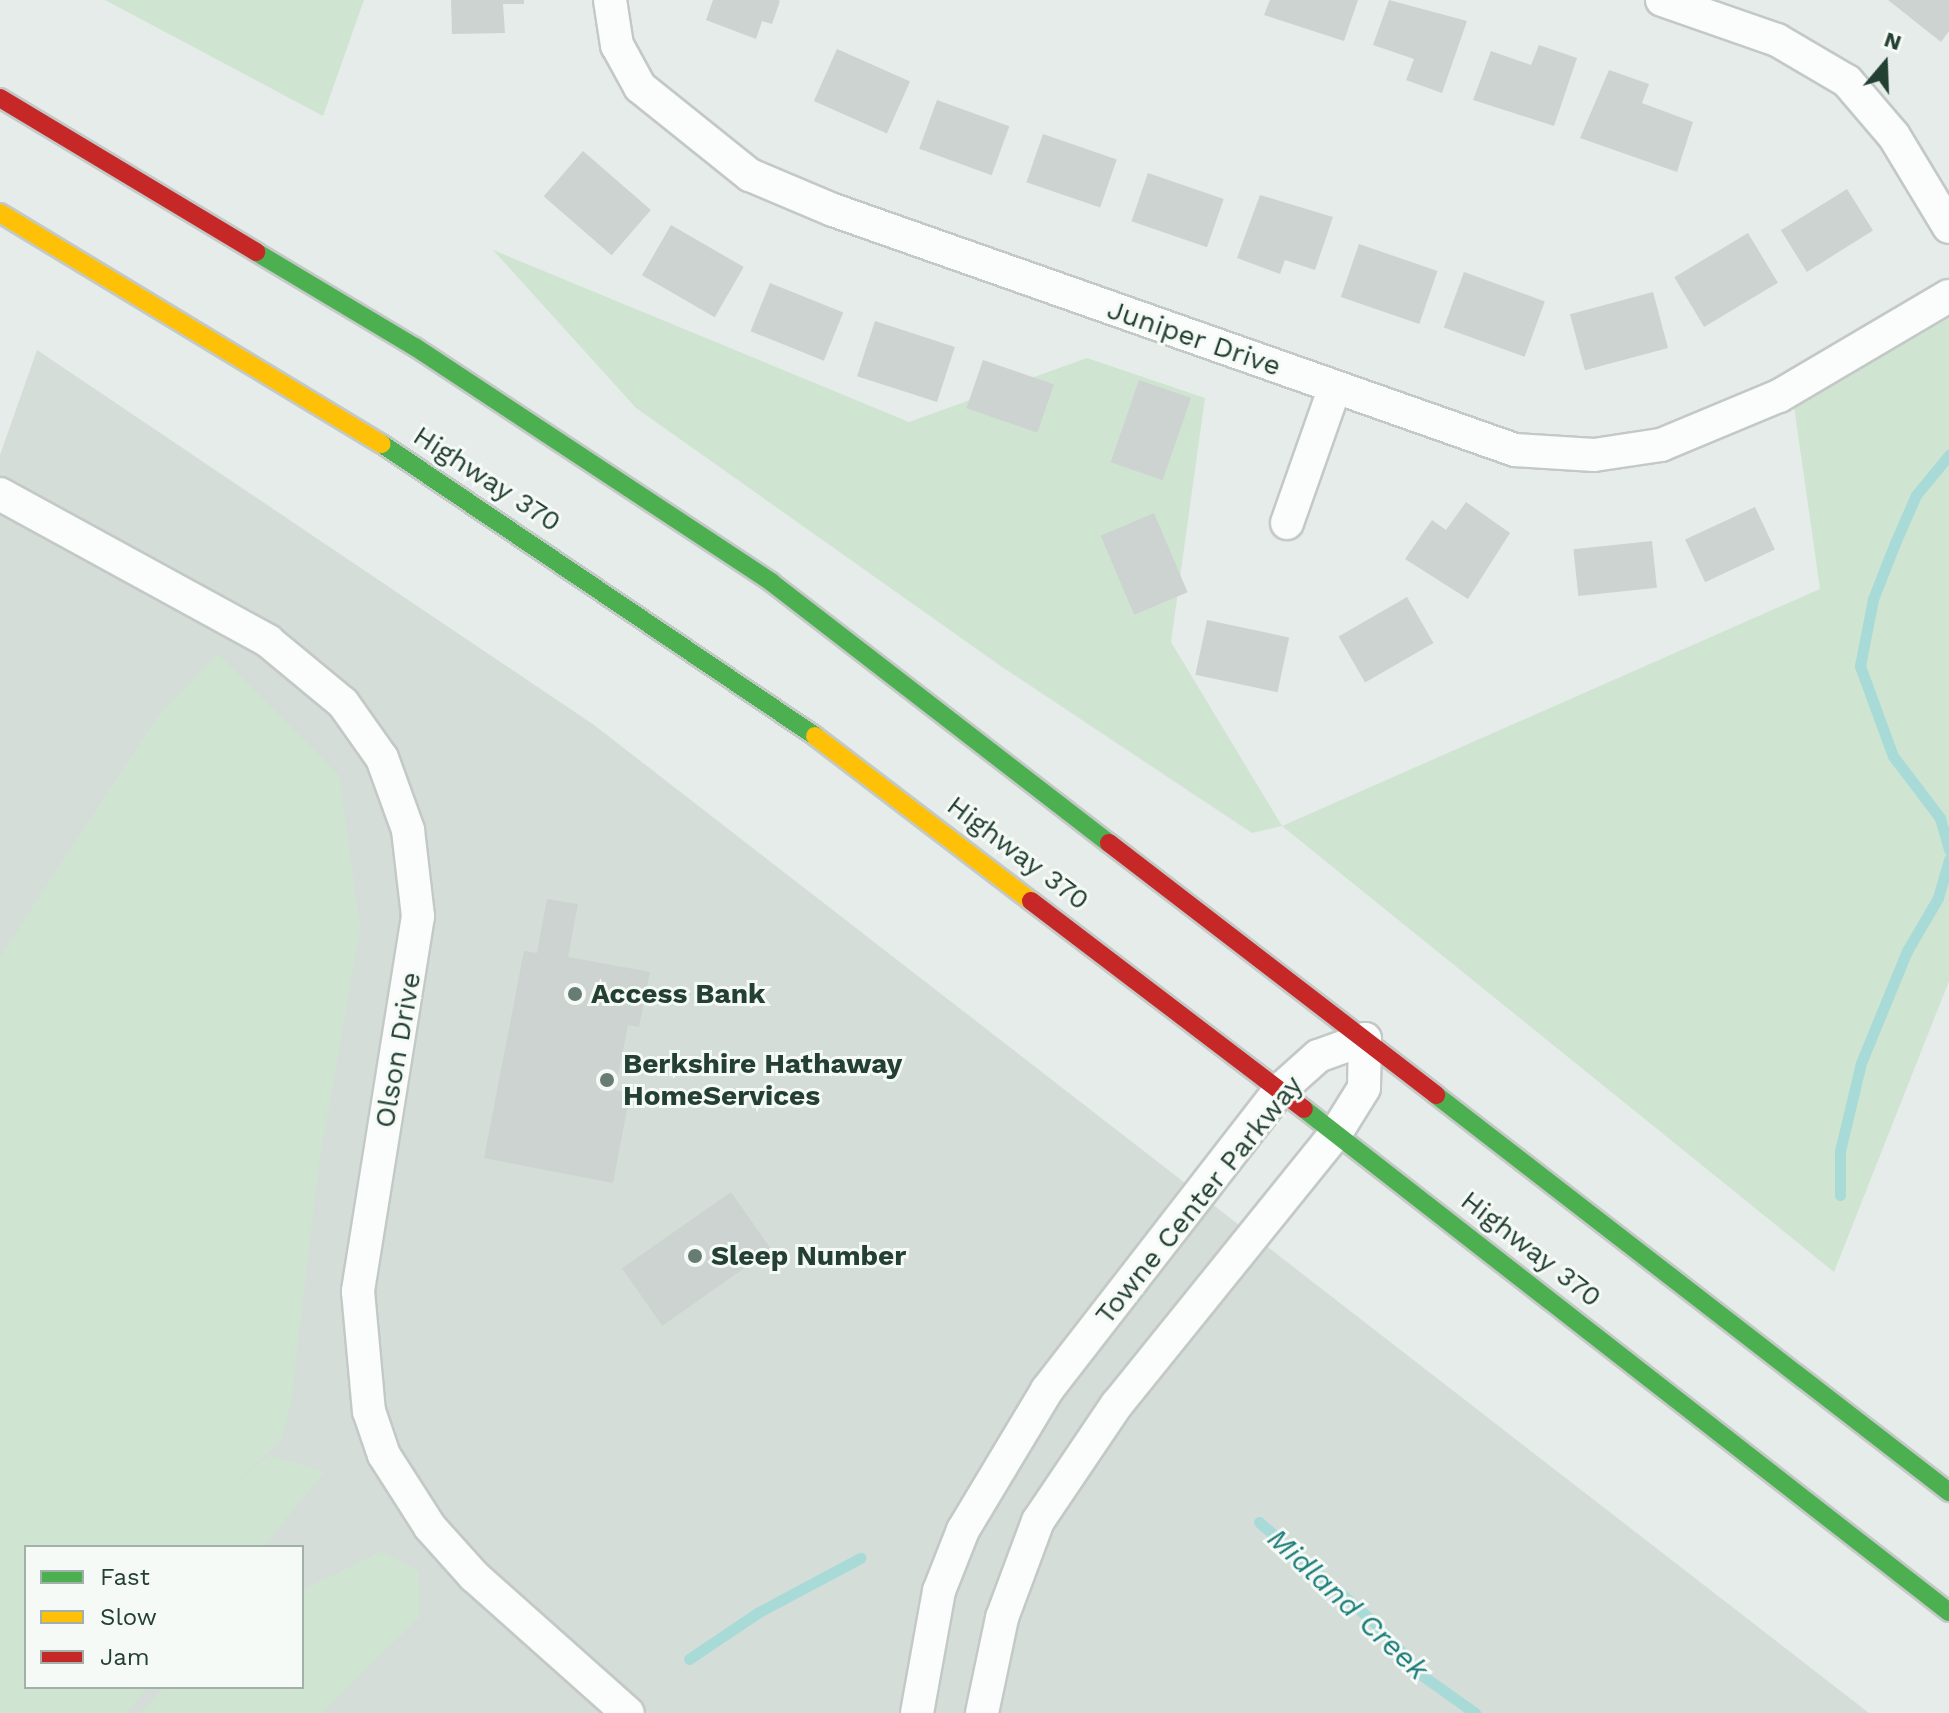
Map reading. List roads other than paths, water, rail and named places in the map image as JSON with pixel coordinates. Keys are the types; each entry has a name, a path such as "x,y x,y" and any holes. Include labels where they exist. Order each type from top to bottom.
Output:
{"highway":[{"path":"0,98 415,347 771,582 1949,1492"},
{"name":"Highway 370","path":"0,213 439,479 666,633 912,808 1336,1133 1949,1612"}],"street":[{"name":"Juniper Drive","path":"610,0 617,45 640,87 750,175 833,210 1515,450 1594,455 1661,445 1779,396 1949,296"},
{"path":"1662,0 1777,40 1847,81 1894,136 1949,227"},
{"path":"1287,523 1335,387"},
{"name":"Olson Drive","path":"0,494 268,641 343,703 382,758 408,830 418,916 358,1291 369,1411 384,1455 430,1527 474,1576 628,1713"},
{"path":"982,1713 1015,1576 1057,1489 1117,1404 1336,1133 1364,1088 1365,1039"},
{"name":"Towne Center Parkway","path":"917,1713 939,1591 987,1484 1047,1390 1280,1090 1318,1056 1365,1039"}],"waterway":[{"name":"Midland Creek","path":"1949,455 1916,495 1895,543 1873,599 1860,666 1893,756 1940,818 1949,850"},
{"name":"Midland Creek","path":"1840,1195 1840,1151 1861,1063 1907,951 1938,898 1949,860"},
{"name":"Midland Creek","path":"1259,1522 1376,1624 1423,1676 1475,1713"},
{"name":"Midland Creek","path":"689,1659 759,1612 860,1558"}],"place":[{"name":"Access Bank","path":"575,994"},
{"name":"Berkshire Hathaway HomeServices","path":"607,1080"},
{"name":"Sleep Number","path":"695,1256"}]}
